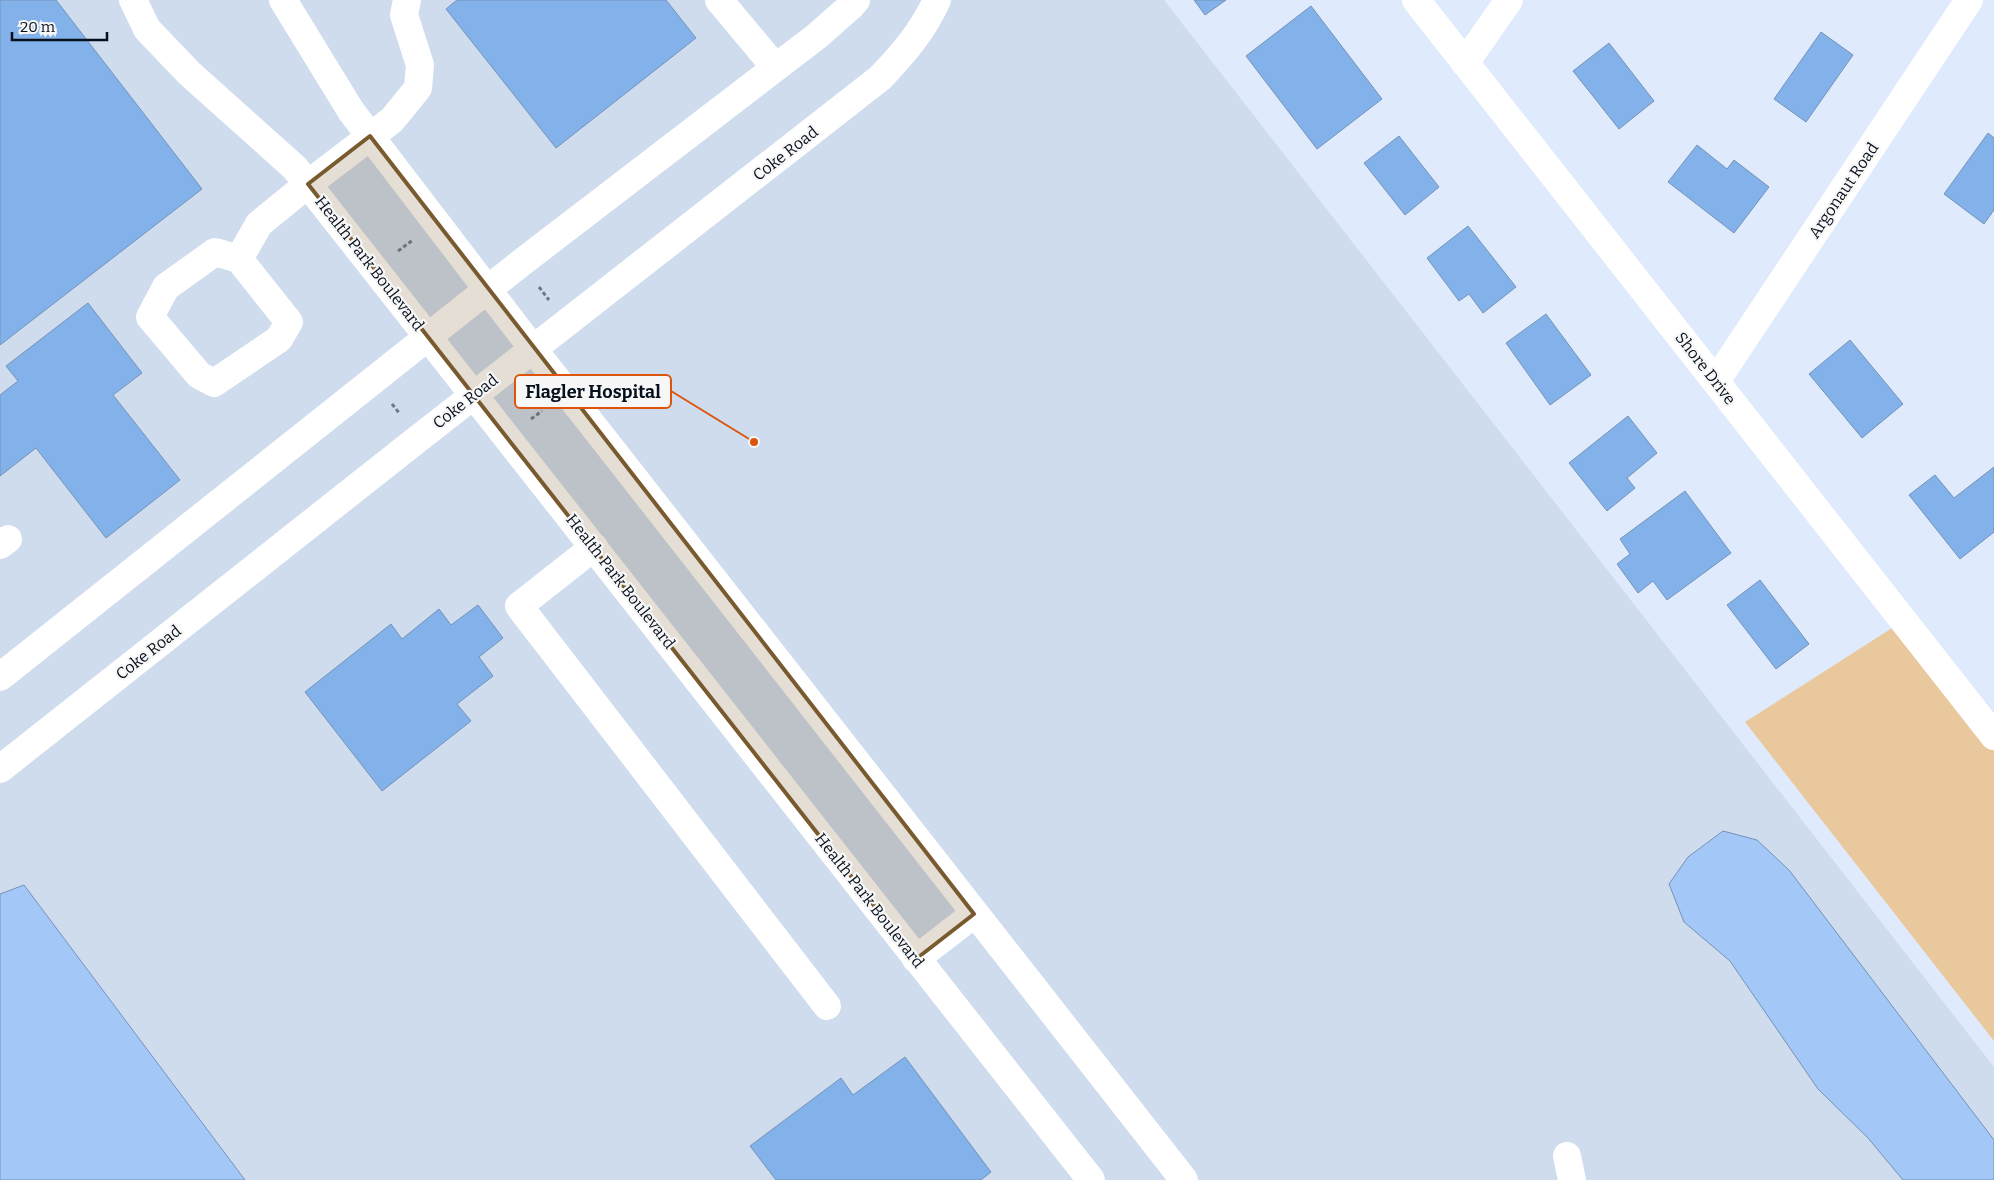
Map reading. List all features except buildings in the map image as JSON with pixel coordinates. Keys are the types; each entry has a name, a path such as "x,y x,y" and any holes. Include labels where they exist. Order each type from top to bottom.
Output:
{"street":[{"name":"Health Park Boulevard","path":"133,0 147,29 177,61 295,168 308,184 1091,1180"},
{"path":"283,0 351,111 370,136 533,349 1184,1180"},
{"path":"239,259 259,224 400,112 418,88 420,65 404,15 407,0"},
{"path":"719,0 774,67"},
{"path":"0,677 488,290 838,19 856,0"},
{"name":"Coke Road","path":"0,769 474,394 880,78 906,52 928,20 937,0"},
{"name":"Shore Drive","path":"1416,0 1994,736"},
{"path":"1465,63 1509,0"},
{"name":"Argonaut Road","path":"1716,380 1969,0"},
{"path":"215,252 239,259 289,322 279,338 214,383 199,375 150,317 166,287 215,252"},
{"path":"594,548 519,606 827,1006"},
{"path":"916,958 974,914"}],"path":[{"path":"394,254 415,238"},
{"path":"538,284 554,307"},
{"path":"386,397 402,416"}],"highlighted area":[{"path":"370,136 974,914 916,959 308,184"}],"shaded area":[{"path":"0,0 1164,0 1994,1067 1994,1180 245,1180 24,885 0,894"},
{"path":"1903,621 1994,740 1994,1041 1745,722"}],"water":[{"path":"1723,831 1757,840 1789,870 1994,1140 1994,1180 1903,1180 1868,1138 1818,1089 1730,961 1684,922 1669,884 1688,857"},
{"path":"24,885 245,1180 0,1180 0,894"}],"place":[{"name":"Flagler Hospital","path":"754,442"}]}
